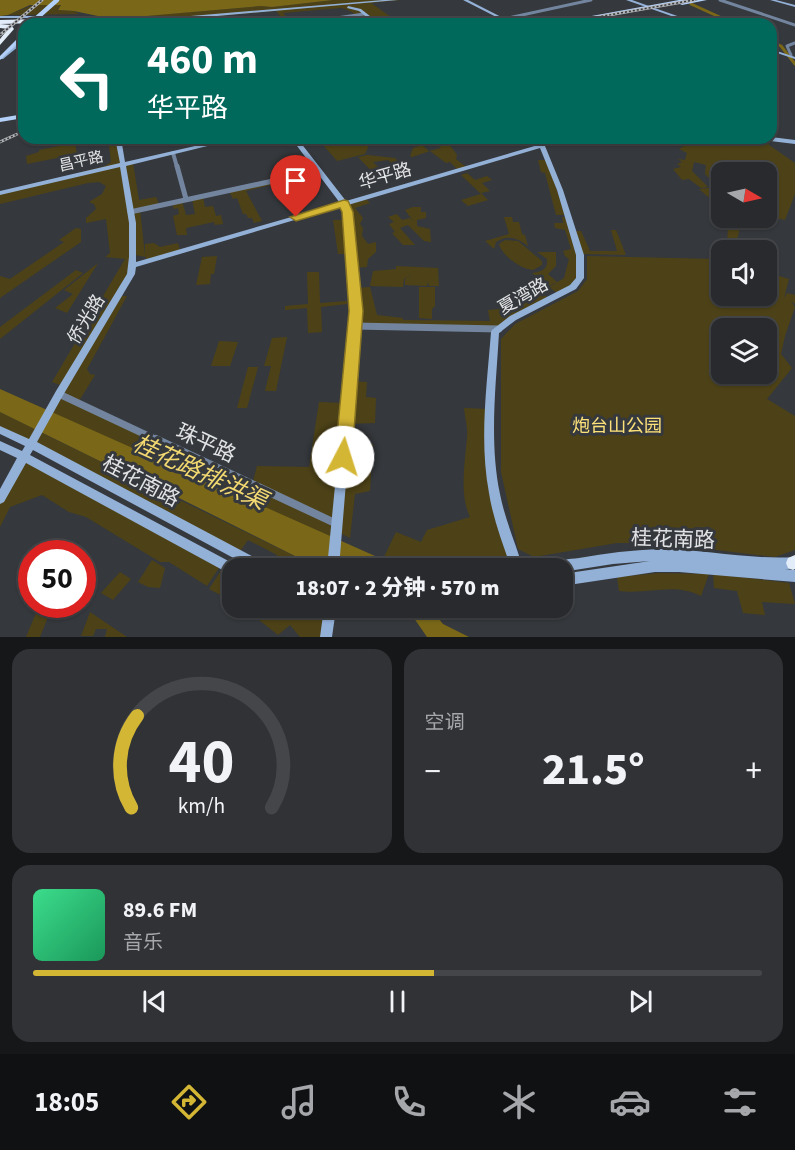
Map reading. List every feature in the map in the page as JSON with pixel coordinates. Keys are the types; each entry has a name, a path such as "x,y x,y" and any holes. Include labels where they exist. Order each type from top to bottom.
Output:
{"highway":[{"path":"0,43 11,29 3,21"}],"main road":[{"path":"37,18 57,0"},
{"path":"43,18 63,0"},
{"path":"180,18 396,0"},
{"path":"195,18 405,0"},
{"path":"469,0 505,18"},
{"path":"469,0 508,18"},
{"path":"469,0 504,18"},
{"path":"584,18 634,9 653,9 686,0"},
{"path":"603,18 705,0"},
{"path":"772,0 795,6"},
{"path":"362,12 360,6 376,2"},
{"path":"630,2 653,9"},
{"path":"630,2 679,18"},
{"path":"630,2 636,6 634,9"},
{"path":"330,7 348,7 370,18"},
{"path":"58,18 69,16"},
{"path":"21,18 69,16 79,18"},
{"path":"3,21 18,18"},
{"path":"0,56 18,40"},
{"path":"777,51 792,56"},
{"path":"0,122 18,119"},
{"path":"777,140 795,142"},
{"name":"侨光路","path":"0,499 59,394 131,274 133,265 130,212 119,144"},
{"name":"昌平路","path":"0,193 211,144"},
{"path":"299,144 344,203 347,212 356,311 334,558"},
{"name":"夏湾路","path":"514,558 503,527 491,472 490,443 495,332 513,318 573,287 580,278 580,255 560,190 540,144"},
{"name":"华平路","path":"133,265 542,146"},
{"name":"桂花南路","path":"0,430 244,558"},
{"name":"桂花南路","path":"0,445 222,564"},
{"name":"桂花南路","path":"573,565 651,555 795,566"},
{"name":"桂花南路","path":"573,578 655,566 795,566"},
{"path":"326,637 329,618"}],"street":[{"path":"508,18 591,0"},
{"path":"720,0 772,18"},
{"path":"328,18 362,12"},
{"path":"777,20 795,26"},
{"path":"792,56 787,46 795,43"},
{"path":"173,153 186,200"},
{"path":"130,212 319,171"},
{"path":"354,326 499,329"},
{"name":"珠平路","path":"59,394 338,524"}],"green space":[{"path":"333,0 401,0 371,3 391,17 385,18 361,18 341,8 283,13 288,18 282,18 276,11 191,18 144,18 144,16 272,7"},
{"path":"33,5 61,5 57,10 74,11 79,14 8,15"},
{"path":"75,144 77,154 27,164 26,156 39,152 39,150"},
{"path":"109,144 118,144 129,212 131,274 63,386 52,382 125,259 105,257 110,253 106,219 86,223 86,218 96,209 94,204 89,202 102,194 106,186 99,182 88,183 0,204 0,193 105,166 111,162"},
{"path":"322,144 370,144 365,154 337,161"},
{"path":"437,144 449,144 457,155 456,159 466,167 457,169 450,162 446,163 430,151 410,156 413,148 422,145 429,151 441,148"},
{"path":"698,144 769,144 795,163 795,194 785,220 777,218 777,162 711,162 711,180 705,174 706,165 694,162 692,171 708,187 701,188 689,179 682,180 673,169 681,167 677,164 682,162 678,159 685,160 687,153 679,149"},
{"path":"367,155 395,158 410,173 404,175 388,160 373,162 390,179 381,181 358,157"},
{"path":"538,160 547,160 565,215 556,215 545,173 541,172"},
{"path":"133,163 139,200 156,197 159,204 140,209 145,256 145,244 154,243 160,247 178,243 180,250 146,260 146,257 135,255 124,166"},
{"path":"467,173 475,180 487,176 492,180 482,183 490,191 481,193 488,200 468,206 461,200 481,194 461,175"},
{"path":"278,181 279,183 246,191 262,221 254,223 252,218 243,214 237,198 233,199 229,191"},
{"path":"711,188 711,199 699,189"},
{"path":"203,197 205,207 213,206 216,216 221,215 223,224 215,225 214,222 186,228 187,235 177,235 173,216 179,214 178,208 174,209 172,203 182,201 186,215 195,214 192,199"},
{"path":"365,198 370,203 355,208 363,218 360,224 363,228 362,236 368,244 376,242 376,252 368,259 367,267 353,268 345,203"},
{"path":"421,207 421,212 426,212 426,218 417,220 417,226 430,229 431,242 424,241 408,225 400,228 415,245 403,245 392,233 395,232 389,224 394,222 388,217 397,214 402,220 410,218 413,221 405,210"},
{"path":"504,217 512,217 513,222 519,222 528,246 516,239 504,238 496,242 494,249 485,241 509,234"},
{"path":"562,217 565,217 574,240 580,264 576,282 557,293 549,287 564,278 569,259 563,251 571,249 565,230 555,228 554,223 563,223"},
{"path":"333,220 346,220 349,254 338,254"},
{"path":"76,228 81,229 81,242 0,298 0,276 10,279 64,242 59,240"},
{"path":"728,228 740,228 737,240 727,240"},
{"path":"611,230 616,230 626,255 581,254 573,231 581,231 590,251 617,251"},
{"path":"505,240 518,241 542,261 542,265 533,270 513,261 504,253 499,244"},
{"path":"537,252 556,252 556,266 548,274 557,282 549,286 532,273 541,271 546,266 547,259"},
{"path":"217,256 210,284 196,285 202,257"},
{"name":"炮台山公园","path":"587,256 711,259 711,306 777,306 777,275 789,279 784,298 787,293 795,295 795,304 791,301 795,307 781,354 792,368 767,399 795,416 795,550 775,557 659,543 617,543 534,557 518,549 501,472 501,339 515,324 578,291 587,279"},
{"path":"98,263 67,313 55,308 73,294 64,290"},
{"path":"396,266 438,268 439,286 429,286 428,282 427,286 405,285 405,279 415,273 404,279 403,287 370,286 373,271 396,269"},
{"path":"76,270 83,273 0,339 0,327"},
{"path":"307,272 319,272 320,303 347,301 347,304 321,307 322,332 308,333 307,308 285,310 285,306 308,304"},
{"path":"370,287 377,315 403,318 403,320 490,321 488,310 500,309 504,312 541,292 548,298 497,328 356,324 356,288"},
{"path":"419,287 435,287 432,319 419,318"},
{"path":"120,296 127,296 87,369 90,374 95,375 79,401 61,393"},
{"path":"287,337 276,391 265,391 271,366 264,366 272,338"},
{"path":"219,341 238,342 230,366 211,366"},
{"path":"248,367 258,367 247,408 237,408"},
{"path":"352,381 367,382 366,397 376,398 375,423 348,424"},
{"path":"59,394 337,525 336,540 49,412"},
{"path":"319,402 345,403 335,519 253,481 257,466 309,467"},
{"path":"464,408 488,409 500,530 510,558 384,557 396,532 421,542 427,530 470,517 464,488 467,434"},
{"path":"0,412 37,430 30,442 0,428"},
{"path":"38,431 299,558 275,558 277,555 248,540 238,554 31,443"},
{"path":"347,444 373,444 370,491 355,494 350,538 340,533"},
{"path":"24,457 221,565 207,586 169,562 160,562 86,517 69,512 42,495 10,507 0,527 0,500"},
{"path":"152,560 165,568 160,588 148,587 138,582"},
{"path":"222,569 222,596 209,589"},
{"path":"120,572 131,579 113,600 101,593"},
{"path":"659,573 709,574 701,596 671,589 619,591 617,577"},
{"path":"713,574 789,583 795,604 762,602 765,615 743,613 737,591 714,588"},
{"path":"96,616 127,637 105,637 107,629 96,629 93,636 81,636 88,618 96,618"},
{"path":"34,618 48,618 40,637 26,637"},
{"path":"257,618 327,618 325,637 300,637 290,625 278,635"}],"shaded area":[{"path":"0,0 333,0 123,18 107,18 58,10 61,5 30,5 8,15 0,16"},
{"path":"0,389 380,558 299,558 135,476 128,466 110,466 0,412"},
{"path":"414,618 438,618 443,624 469,637 427,637"}],"waterway":[{"path":"691,4 722,18"},
{"path":"777,44 795,64"}],"railway":[{"path":"20,18 42,0"},
{"path":"592,18 694,0"},
{"path":"0,35 18,20"},
{"path":"0,142 18,134"}],"route":[{"path":"296,217 344,203 347,212 356,311 343,457"}],"water label":[{"name":"桂花路排洪渠","path":"200,472"}]}
